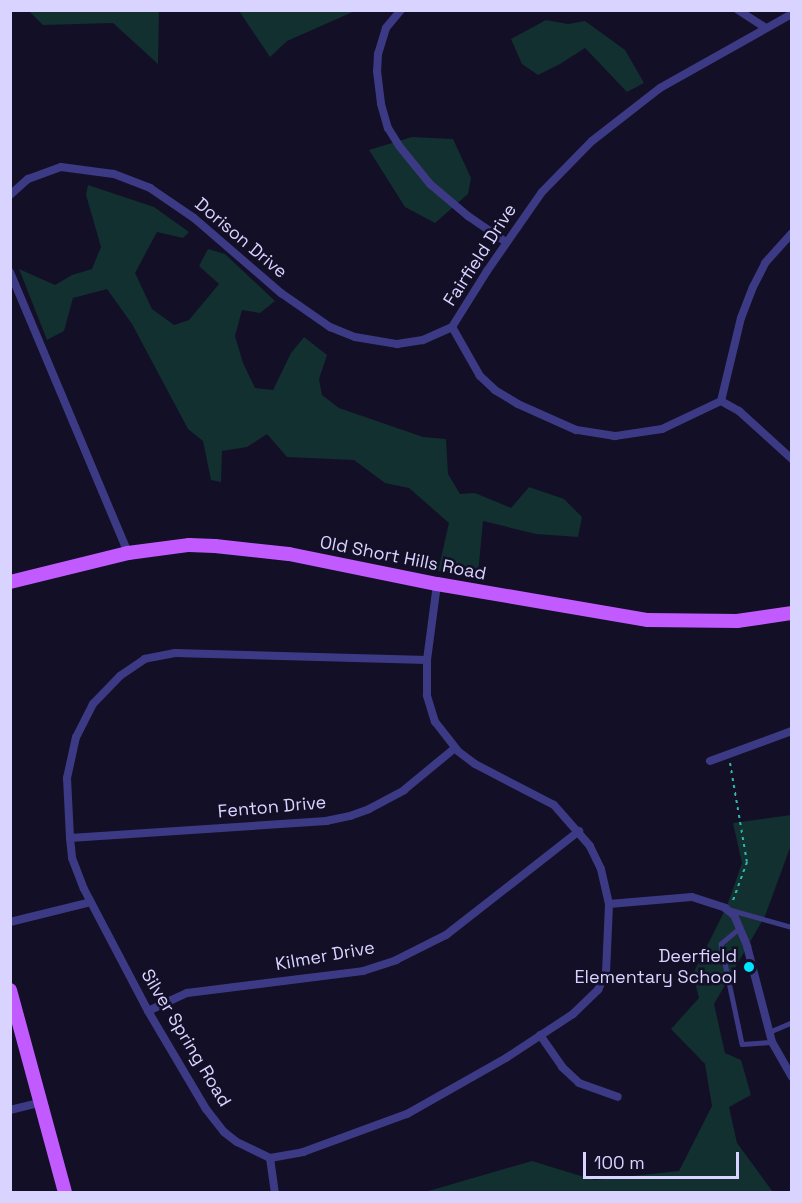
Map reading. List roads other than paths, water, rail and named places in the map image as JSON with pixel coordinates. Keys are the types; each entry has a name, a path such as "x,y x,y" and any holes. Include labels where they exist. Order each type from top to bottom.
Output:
{"main road":[{"name":"Old Short Hills Road","path":"10,582 128,553 189,545 246,547 437,584 648,620 737,621 792,613"},
{"path":"10,990 65,1192"}],"street":[{"path":"401,10 386,28 378,54 377,71 381,104 388,128 430,184 468,216 506,242"},
{"path":"738,10 766,28"},
{"name":"Fairfield Drive","path":"721,401 654,431 615,436 576,430 518,404 495,390 480,376 452,327 506,242 542,192 606,128 660,88 792,14"},
{"name":"Dorison Drive","path":"10,195 28,179 61,167 114,174 150,188 199,221 281,293 330,327 355,337 397,344 423,340 452,327"},
{"path":"792,232 765,263 753,287 741,318 721,401 739,411 792,459"},
{"path":"10,273 128,553"},
{"path":"275,1192 270,1158 303,1152 407,1114 506,1058 573,1014 598,990 606,973 609,904 600,869 590,846 554,805 475,764 455,748 435,722 427,695 427,660 437,584"},
{"name":"Silver Spring Road","path":"270,1158 255,1153 224,1132 206,1109 148,1011 91,902 72,858 70,838 67,778 76,737 93,704 120,676 145,659 176,653 427,660"},
{"path":"710,761 792,731"},
{"name":"Fenton Drive","path":"70,838 326,821 350,816 369,809 404,790 455,748"},
{"name":"Kilmer Drive","path":"148,1011 187,993 363,971 396,960 446,935 579,831"},
{"path":"609,904 692,897 727,909 734,915 741,928 772,1042 792,1077"},
{"path":"10,922 91,902"},
{"path":"540,1035 562,1067 579,1083 618,1097"},
{"path":"10,1110 41,1102"}],"lane":[{"path":"727,909 792,927"},
{"path":"741,928 721,944 742,1044 772,1042"},
{"path":"769,1032 792,1022"}],"place":[{"name":"Deerfield Elementary School","path":"749,967"}]}
